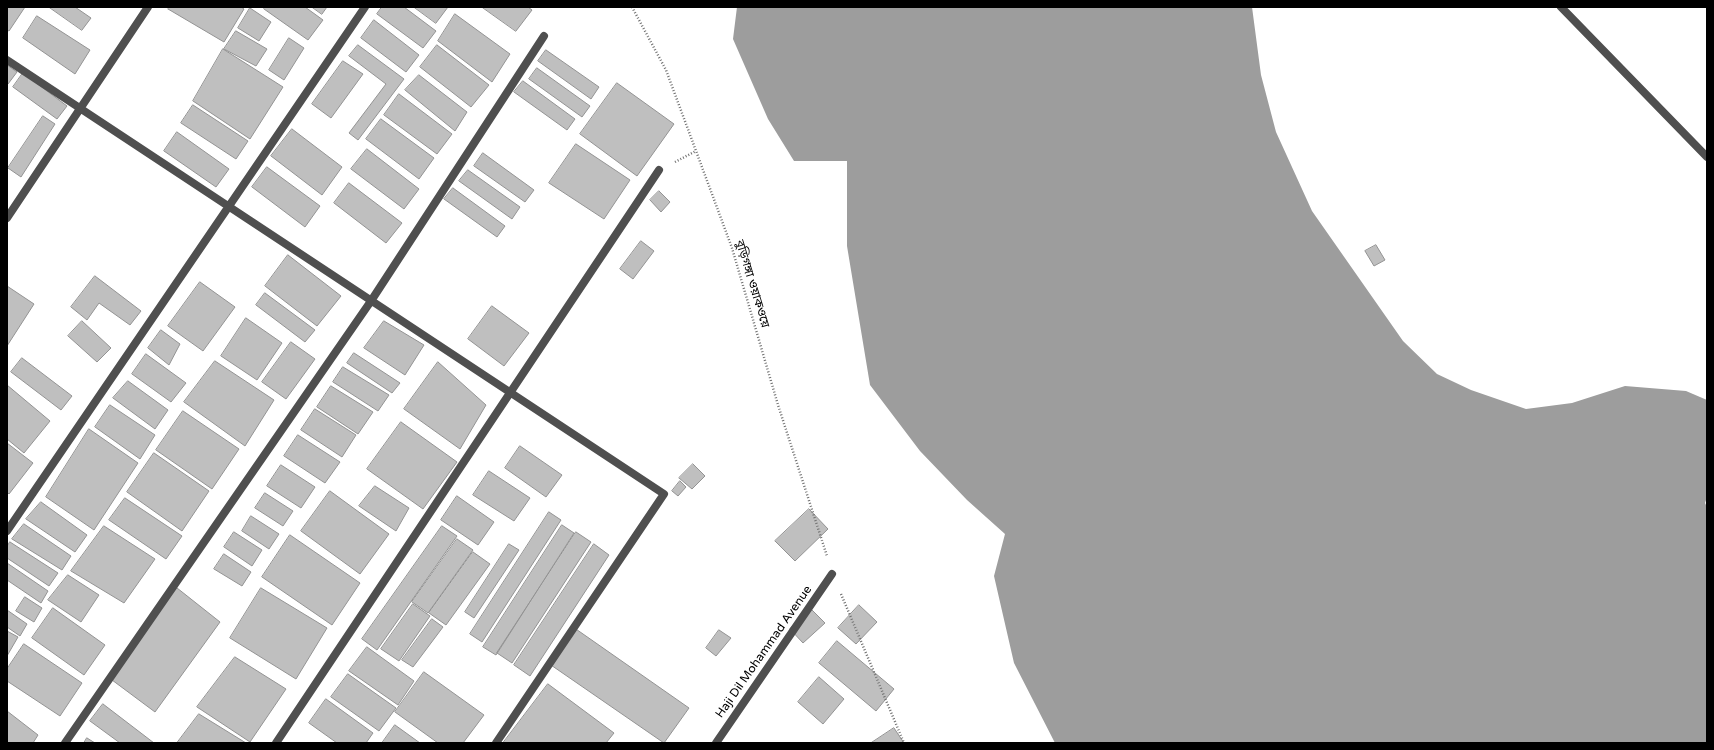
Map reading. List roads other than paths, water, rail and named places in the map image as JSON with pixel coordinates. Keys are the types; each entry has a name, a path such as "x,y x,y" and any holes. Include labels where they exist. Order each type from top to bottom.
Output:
{"street":[{"path":"7,218 148,7"},
{"path":"7,531 364,7"},
{"path":"1561,7 1707,157"},
{"path":"65,743 372,301 544,36"},
{"path":"7,60 664,494 496,743"},
{"path":"276,743 659,170"},
{"name":"Haji Dil Mohammad Avenue","path":"716,743 832,574"}]}
